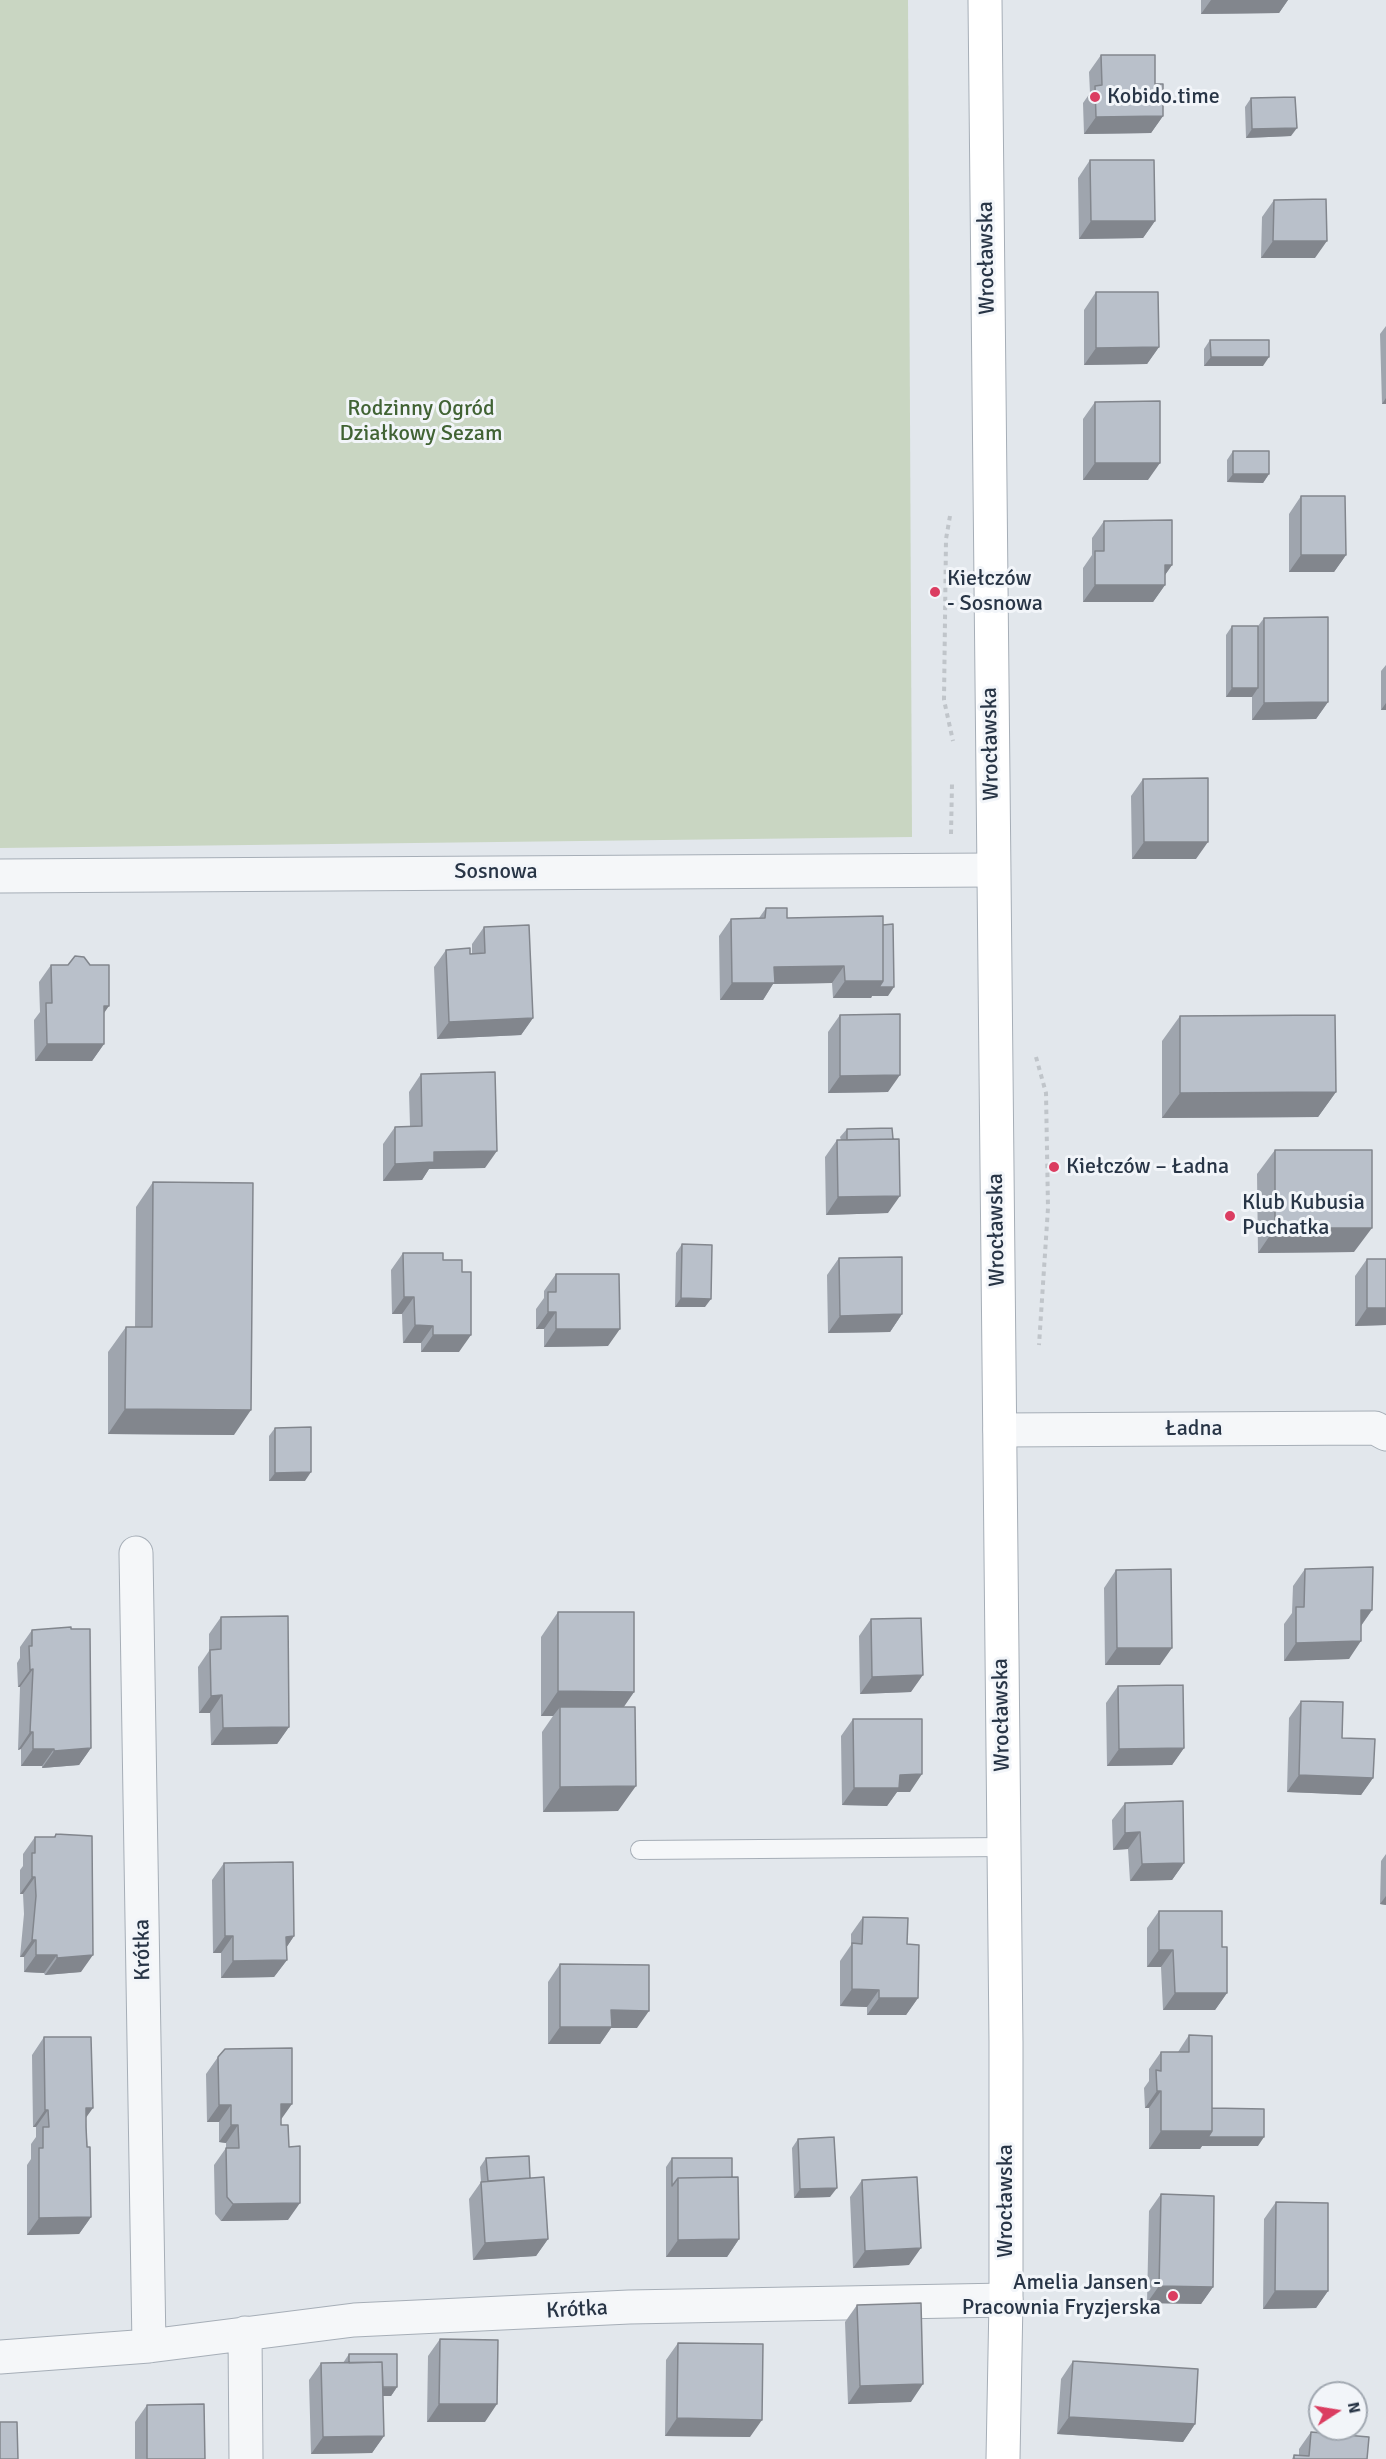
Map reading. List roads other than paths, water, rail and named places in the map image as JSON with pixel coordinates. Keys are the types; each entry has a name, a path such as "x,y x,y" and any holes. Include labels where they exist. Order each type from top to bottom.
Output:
{"street":[{"name":"Wrocławska","path":"984,0 1004,1847 1006,2300 1003,2459"},
{"name":"Sosnowa","path":"0,876 992,870"},
{"name":"Ładna","path":"1000,1430 1375,1428 1386,1434"},
{"name":"Krótka","path":"136,1553 149,2346"},
{"name":"Krótka","path":"0,2357 149,2346 354,2320 629,2307 1006,2300"},
{"path":"245,2333 246,2459"}],"lane":[{"path":"640,1850 1004,1847"}],"place":[{"name":"Kobido.time","path":"1095,97"},
{"name":"Kiełczów - Sosnowa","path":"935,592"},
{"name":"Kiełczów – Ładna","path":"1054,1167"},
{"name":"Klub Kubusia Puchatka","path":"1230,1216"},
{"name":"Amelia Jansen - Pracownia Fryzjerska","path":"1173,2296"}],"park label":[{"name":"Rodzinny Ogród Działkowy Sezam","path":"421,422"}]}
